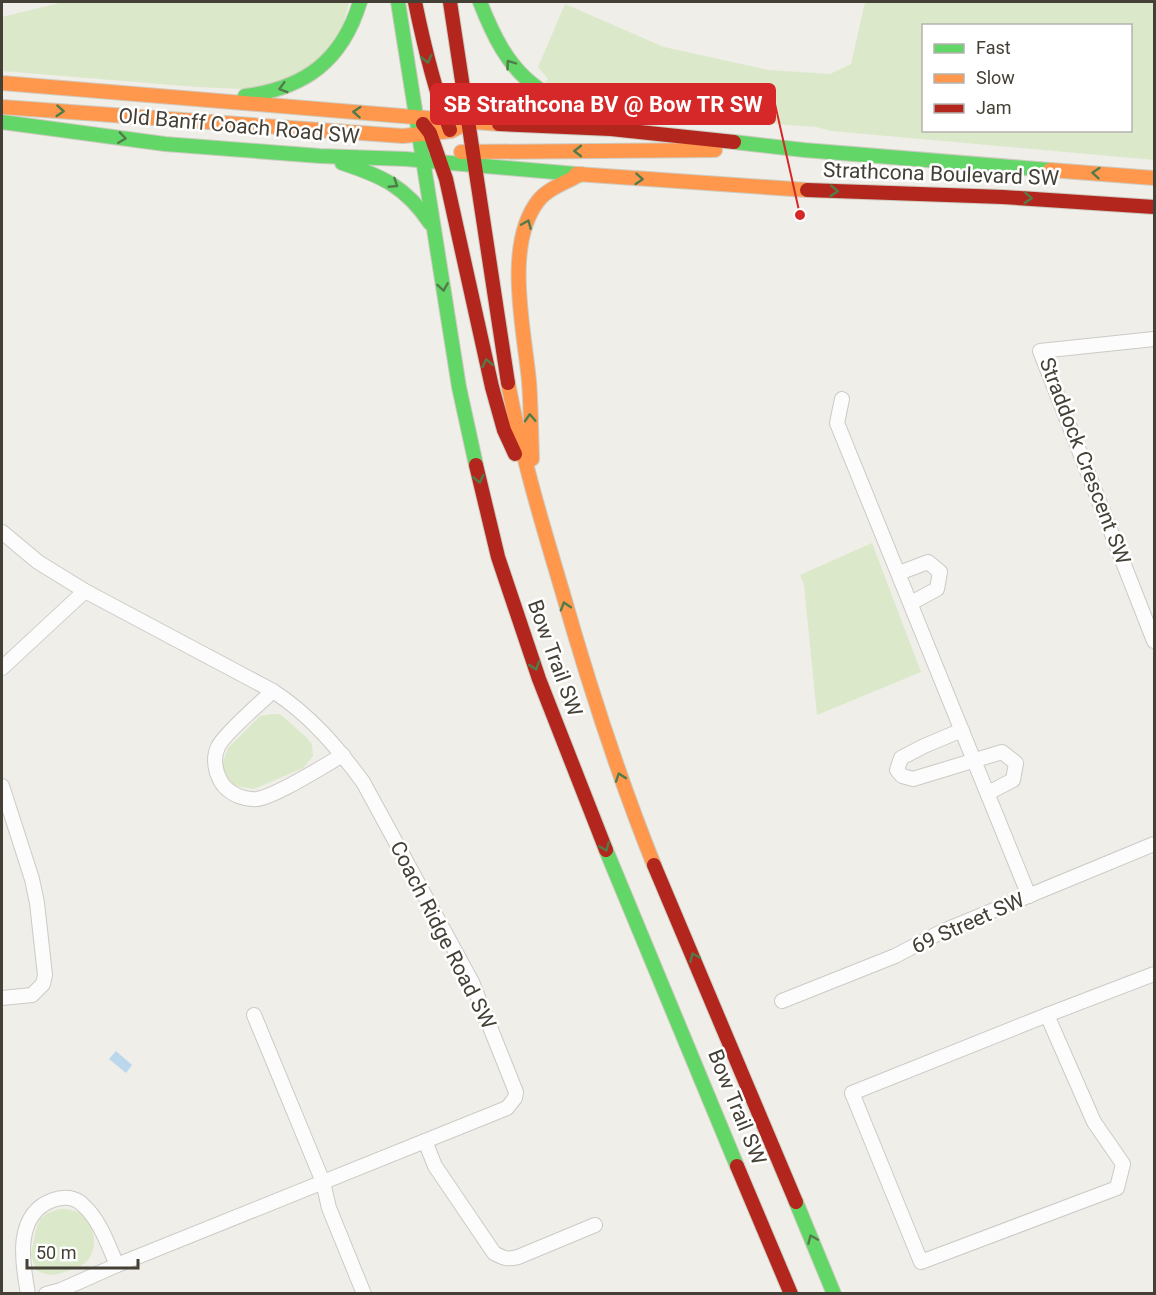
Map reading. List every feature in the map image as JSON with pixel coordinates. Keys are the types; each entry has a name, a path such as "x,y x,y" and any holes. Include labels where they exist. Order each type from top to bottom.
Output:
{"main road":[{"path":"213,100 262,94 294,85 314,71 343,42 355,22 360,2"},
{"path":"398,2 416,117 425,126 424,134 439,157 504,430 534,497"},
{"path":"415,2 436,94 449,126 465,151"},
{"name":"Bow Trail SW","path":"450,2 466,122 465,151 474,166 500,339 517,430 534,497 594,702 626,795 834,1293"},
{"path":"480,2 499,48 513,70 538,91 611,129"},
{"name":"Old Banff Coach Road SW","path":"2,83 416,117 449,126 466,122"},
{"path":"2,107 403,136 424,134 449,126"},
{"name":"Old Banff Coach Road SW","path":"2,122 165,144 320,156 423,160 439,157 474,166"},
{"name":"Strathcona Boulevard SW","path":"466,122 611,129 804,150 1155,178"},
{"name":"Bow Trail SW","path":"424,134 423,160 469,437 496,548 513,604 589,809 791,1293"},
{"path":"439,157 465,151 804,150"},
{"path":"320,156 380,175 409,194 435,230"},
{"name":"Strathcona Boulevard SW","path":"474,166 838,192 1003,197 1155,207"},
{"path":"534,497 529,385 520,279 522,237 538,201 548,192 581,174"}],"street":[{"name":"Straddock Crescent SW","path":"1155,339 1040,351 1155,641"},
{"path":"842,399 837,423 1029,896"},
{"name":"Coach Ridge Road SW","path":"2,532 38,562 84,591 273,691 310,719 343,755 363,782 472,982 516,1092 515,1098 507,1108 117,1265 61,1290 46,1293"},
{"path":"899,573 928,562 940,572 937,589 911,603"},
{"path":"2,668 84,591"},
{"path":"273,691 219,744 215,761 219,778 224,786 244,798 260,799 343,755"},
{"path":"962,730 901,758 897,770 902,776 913,779 1002,752 1016,763 1013,780 988,793"},
{"path":"2,786 32,879 45,975 43,984 32,995 2,998"},
{"name":"69 Street SW","path":"782,1001 895,956 941,932 1155,844"},
{"path":"1047,1015 1094,1122 1123,1164 1117,1188 921,1262 852,1093 1047,1015 1155,974"},
{"path":"254,1015 323,1182 329,1208 364,1293"},
{"path":"426,1141 435,1166 494,1254 500,1257 507,1260 518,1257 594,1225"},
{"path":"28,1293 22,1260 23,1236 36,1210 59,1198 72,1198 93,1215 117,1265"}],"green space":[{"path":"63,2 349,2 341,34 307,72 274,85 240,89 197,87 2,71 2,17"},
{"path":"865,2 1154,2 1154,160 831,131 816,127 692,118 594,106 545,83 548,79 538,67 565,4 664,47 768,70 830,74 851,64"},
{"path":"872,543 921,672 817,715 804,585 800,575"},
{"path":"280,714 306,737 312,744 313,756 303,768 254,789 235,786 224,774 222,765 228,748 260,716"},
{"path":"59,1209 77,1211 85,1217 93,1233 94,1245 90,1256 83,1264 51,1275 36,1270 31,1255 40,1219"}],"water":[{"path":"116,1051 132,1065 126,1073 109,1059"}],"traffic: fast":[{"path":"245,96 286,86 318,68 332,56 343,40 360,2"},
{"path":"398,2 459,387 476,465"},
{"path":"480,2 502,49 527,79 559,102 604,125"},
{"path":"2,122 165,144 320,156 406,159 576,174"},
{"path":"734,142 1050,170"},
{"path":"342,163 392,184 412,200 430,223"},
{"path":"606,850 737,1166"},
{"path":"796,1202 834,1294"}],"traffic: slow":[{"path":"2,83 499,124"},
{"path":"2,107 403,136 451,131 463,125"},
{"path":"461,152 715,150"},
{"path":"1050,170 1154,178"},
{"path":"576,174 807,190"},
{"path":"532,459 529,381 519,288 522,240 528,219 542,196 581,174"},
{"path":"508,383 532,486 582,658 615,762 654,865"}],"traffic: jam":[{"path":"415,2 430,67 450,130"},
{"path":"450,2 508,383"},
{"path":"423,124 430,133 446,179 492,387 504,430 515,454"},
{"path":"499,124 611,129 734,142"},
{"path":"807,190 1003,197 1154,207"},
{"path":"476,465 498,557 539,679 606,850"},
{"path":"654,865 796,1202"},
{"path":"737,1166 791,1294"}],"place":[{"name":"SB Strathcona BV @ Bow TR SW","path":"800,215"}]}
